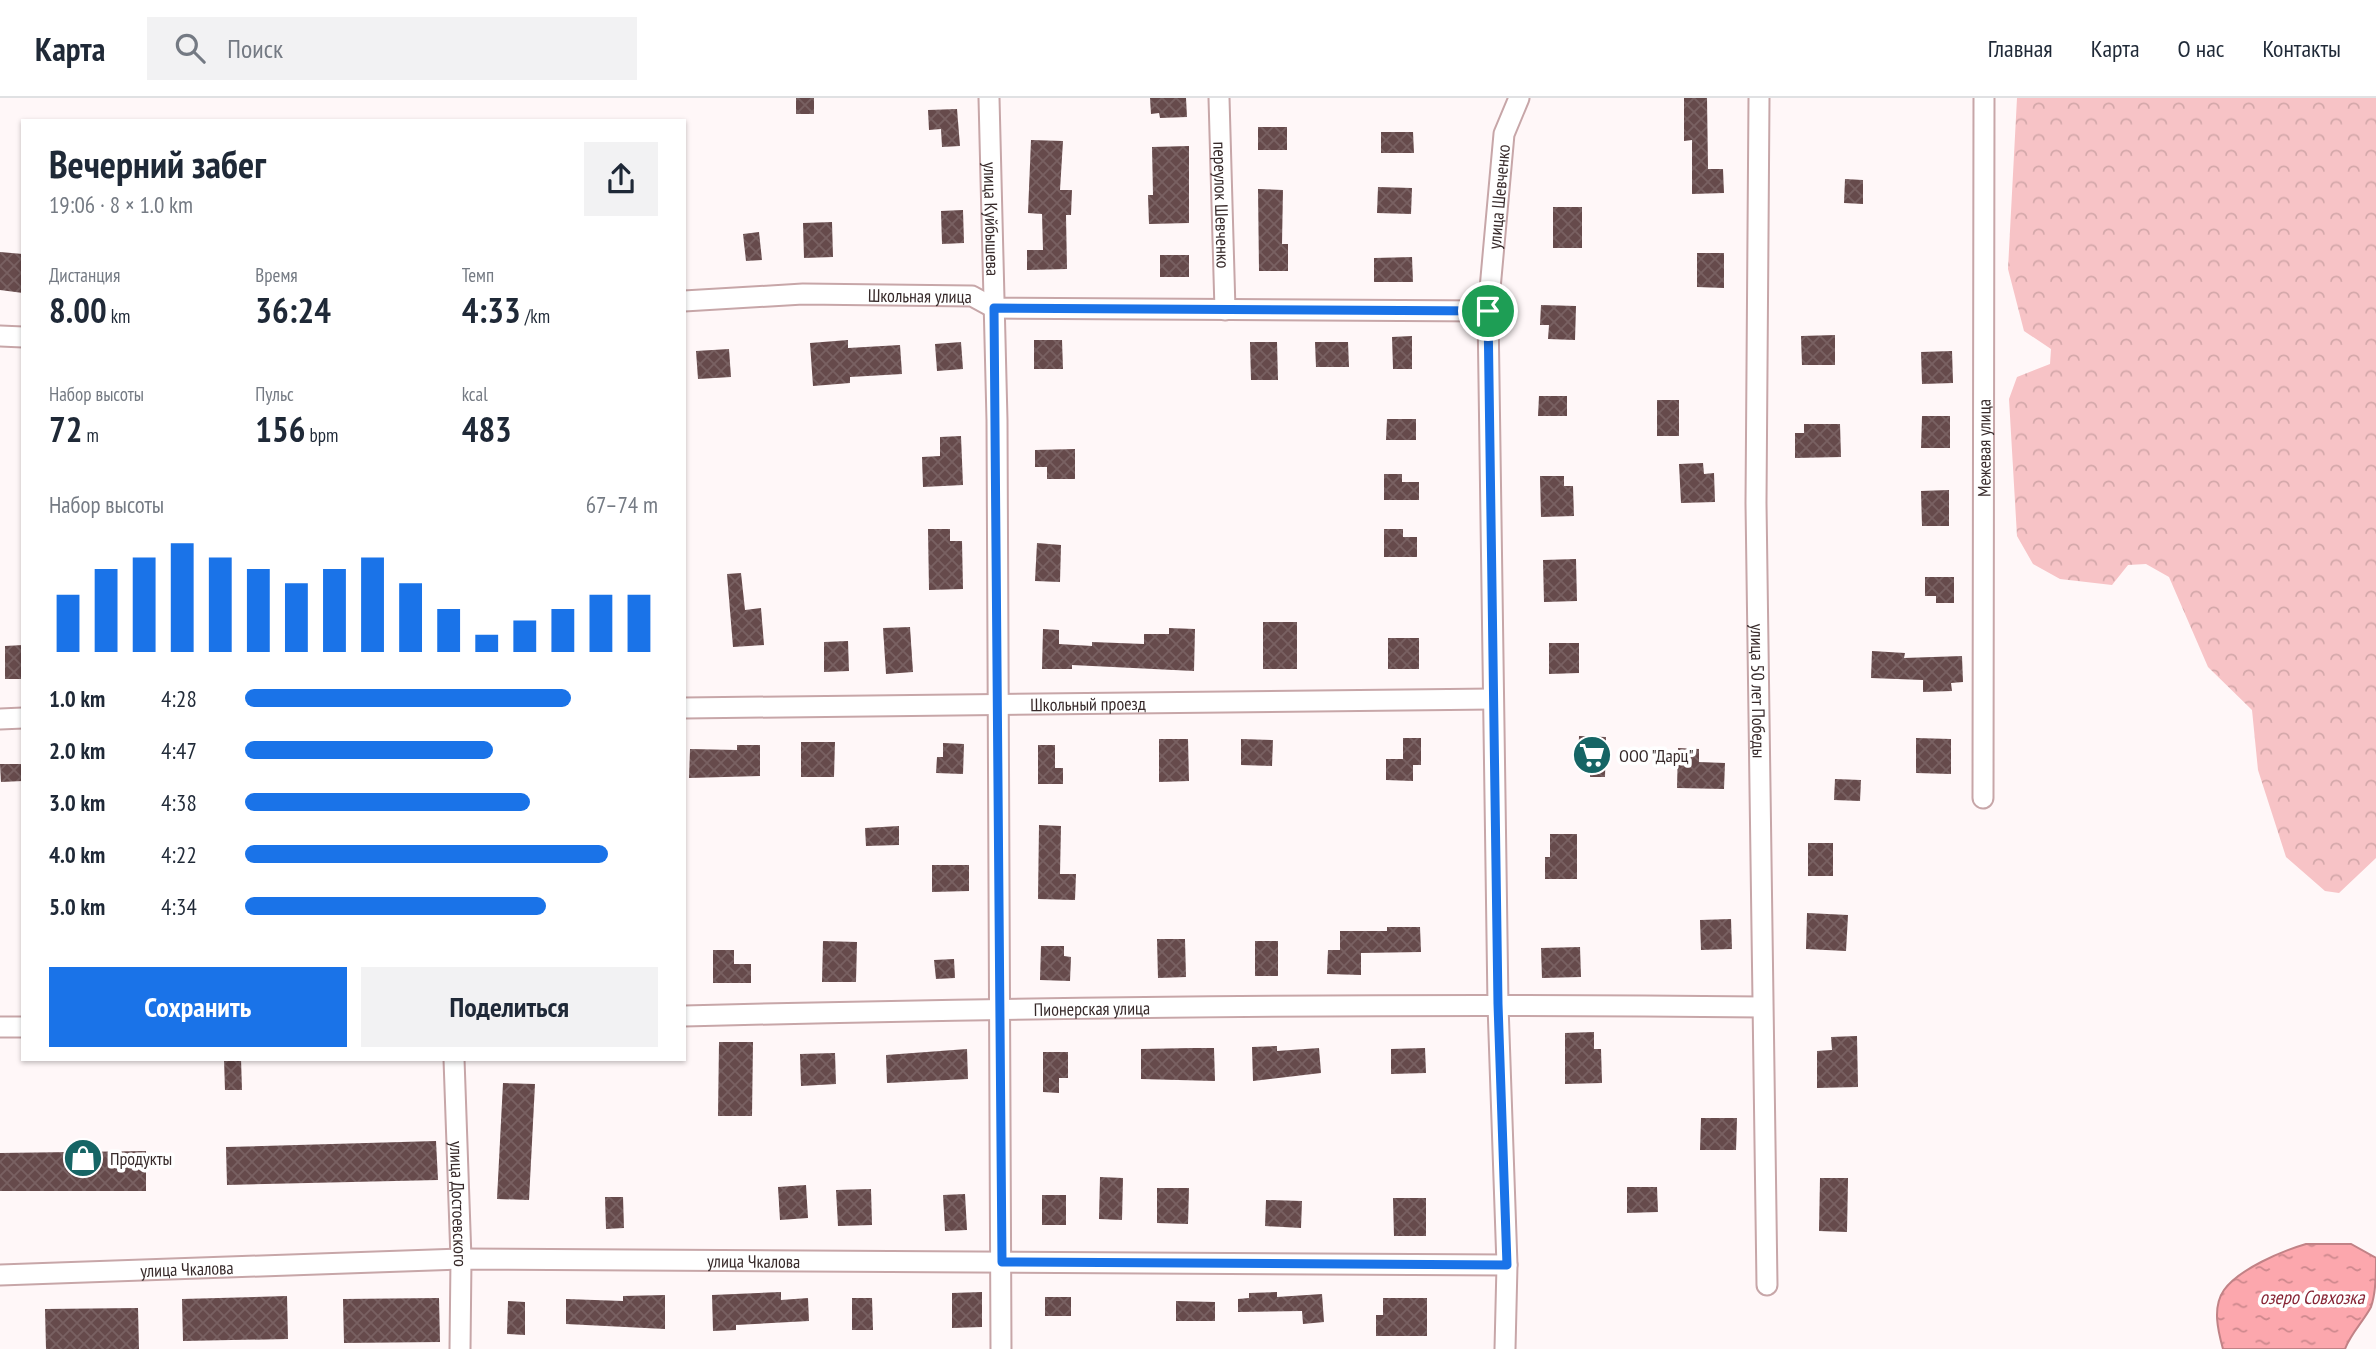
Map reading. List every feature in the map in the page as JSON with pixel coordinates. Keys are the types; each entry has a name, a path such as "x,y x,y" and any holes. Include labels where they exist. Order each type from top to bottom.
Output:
{"street":[{"name":"улица Куйбышева","path":"989,98 994,308 1002,1349"},
{"name":"переулок Шевченко","path":"1219,98 1226,310"},
{"name":"улица Шевченко","path":"1505,1349 1507,1265 1498,1004 1488,311 1504,134 1519,98"},
{"name":"улица 50 лет Победы","path":"1759,98 1756,503 1767,1285"},
{"name":"Межевая улица","path":"1983,798 1984,98"},
{"name":"Школьная улица","path":"686,301 803,294 972,296 994,308 1488,311"},
{"path":"0,336 21,337"},
{"name":"Школьный проезд","path":"686,708 1493,699"},
{"path":"0,719 21,718"},
{"name":"Пионерская улица","path":"686,1016 999,1008 1498,1004 1762,1007"},
{"path":"0,1027 21,1027"},
{"name":"улица Достоевского","path":"454,1061 461,1259 460,1349"},
{"name":"улица Чкалова","path":"0,1275 461,1259 1507,1265"}],"green space":[{"path":"2017,98 2376,98 2376,858 2339,893 2325,891 2286,857 2258,770 2252,710 2208,667 2169,577 2146,564 2128,565 2112,585 2060,579 2033,564 2017,536 2009,399 2017,377 2050,364 2051,349 2024,331 2008,269"}],"water":[{"name":"озеро Совхозка","path":"2306,1244 2351,1244 2376,1258 2375,1289 2371,1307 2345,1349 2223,1349 2217,1311 2224,1290 2250,1268"}],"building":[{"path":"796,98 814,98 814,114 796,114"},
{"path":"1150,98 1186,98 1187,117 1160,118 1159,113 1151,114"},
{"path":"1684,98 1707,98 1708,169 1723,169 1724,193 1692,194 1692,140 1684,141"},
{"path":"957,109 960,146 942,147 941,129 929,130 928,110"},
{"path":"1258,127 1287,127 1287,150 1258,150"},
{"path":"1381,132 1413,132 1414,153 1381,153"},
{"path":"1031,140 1063,141 1060,190 1072,190 1071,215 1066,215 1067,269 1027,270 1027,250 1043,250 1042,214 1028,213"},
{"path":"1189,146 1189,223 1149,224 1148,195 1153,195 1152,147"},
{"path":"1845,179 1863,180 1863,204 1844,203"},
{"path":"1378,187 1412,188 1411,214 1377,213"},
{"path":"1258,189 1283,190 1282,244 1288,244 1288,271 1259,271"},
{"path":"1553,207 1582,207 1582,248 1553,248"},
{"path":"963,210 964,243 942,244 941,211"},
{"path":"832,222 833,257 804,258 803,223"},
{"path":"759,232 762,260 746,261 743,234"},
{"path":"0,252 21,254 21,293 0,290"},
{"path":"1697,253 1724,253 1724,288 1697,287"},
{"path":"1160,255 1189,255 1189,277 1160,277"},
{"path":"1412,257 1413,282 1374,282 1374,258"},
{"path":"1541,305 1576,306 1575,340 1548,339 1549,325 1540,325"},
{"path":"1835,335 1835,365 1802,365 1801,336"},
{"path":"1412,336 1412,369 1393,369 1392,337"},
{"path":"848,340 848,348 900,345 902,374 850,377 850,383 813,386 810,343"},
{"path":"1034,340 1062,340 1063,369 1034,369"},
{"path":"961,342 963,369 937,371 935,344"},
{"path":"1250,342 1277,342 1278,380 1251,380"},
{"path":"1315,342 1348,342 1349,367 1316,367"},
{"path":"729,349 731,377 698,379 696,351"},
{"path":"1952,351 1953,383 1922,384 1921,352"},
{"path":"1539,396 1567,396 1567,416 1538,416"},
{"path":"1657,400 1679,400 1679,436 1657,436"},
{"path":"1922,416 1950,416 1950,448 1921,448"},
{"path":"1387,419 1416,419 1416,440 1386,440"},
{"path":"1804,424 1840,424 1841,457 1795,458 1795,433 1804,433"},
{"path":"961,436 963,485 923,487 922,457 940,456 940,437"},
{"path":"1075,449 1075,479 1047,479 1047,467 1035,467 1035,450"},
{"path":"1703,463 1704,474 1714,473 1715,502 1681,503 1679,464"},
{"path":"1384,474 1402,474 1402,482 1419,482 1419,500 1384,500"},
{"path":"1540,476 1564,476 1564,486 1573,486 1574,516 1541,517"},
{"path":"1949,490 1949,526 1922,526 1921,491"},
{"path":"928,529 950,529 950,541 962,541 963,589 929,590"},
{"path":"1384,529 1403,529 1403,537 1417,537 1417,557 1384,557"},
{"path":"1037,543 1061,545 1060,582 1035,581"},
{"path":"1576,559 1577,601 1544,602 1543,560"},
{"path":"741,573 745,610 761,608 764,645 733,647 727,574"},
{"path":"1925,577 1954,577 1954,603 1936,603 1936,596 1925,596"},
{"path":"1263,622 1297,622 1297,669 1263,669"},
{"path":"910,627 913,672 886,674 883,628"},
{"path":"1169,628 1195,629 1194,671 1072,665 1072,669 1042,669 1043,629 1059,630 1059,644 1092,646 1092,642 1144,644 1144,634 1169,634"},
{"path":"1388,638 1419,638 1419,669 1388,669"},
{"path":"848,641 849,671 824,672 824,642"},
{"path":"1549,643 1579,643 1579,673 1549,674"},
{"path":"21,645 21,679 5,679 5,646"},
{"path":"1872,651 1905,653 1904,658 1962,656 1963,682 1951,683 1952,691 1923,692 1923,680 1871,678"},
{"path":"1579,736 1606,737 1605,777 1590,777 1590,768 1578,768"},
{"path":"1403,738 1421,738 1421,765 1413,765 1413,781 1386,780 1386,759 1403,759"},
{"path":"1916,738 1951,739 1951,774 1916,773"},
{"path":"1159,739 1188,739 1189,781 1159,782"},
{"path":"1241,739 1273,740 1272,766 1241,765"},
{"path":"801,742 835,742 834,777 801,777"},
{"path":"943,743 964,744 963,774 936,773 937,757 943,757"},
{"path":"737,745 760,745 760,776 689,778 690,749 737,750"},
{"path":"1038,745 1055,745 1055,768 1063,768 1063,784 1038,784"},
{"path":"1678,748 1699,749 1699,762 1725,763 1724,789 1677,788"},
{"path":"0,764 21,764 21,781 1,782"},
{"path":"1835,779 1861,780 1860,801 1834,800"},
{"path":"1039,825 1061,826 1060,874 1076,874 1075,900 1038,899"},
{"path":"899,826 899,845 866,846 865,828"},
{"path":"1550,834 1577,834 1577,879 1545,879 1545,857 1550,857"},
{"path":"1808,843 1833,843 1833,876 1808,876"},
{"path":"932,865 969,865 969,891 932,892"},
{"path":"1807,913 1848,915 1846,951 1806,949"},
{"path":"1731,919 1732,949 1701,950 1700,920"},
{"path":"1387,927 1420,927 1421,952 1361,953 1361,975 1327,974 1328,950 1340,950 1340,931 1387,931"},
{"path":"1157,939 1185,939 1186,977 1158,978"},
{"path":"823,941 857,942 856,982 822,982"},
{"path":"1255,941 1278,941 1278,976 1255,976"},
{"path":"1041,946 1064,946 1064,956 1071,957 1070,981 1040,980"},
{"path":"1580,947 1581,977 1542,978 1541,948"},
{"path":"713,950 734,950 734,964 751,964 751,983 713,983"},
{"path":"954,959 955,978 936,979 934,960"},
{"path":"1594,1032 1594,1049 1601,1049 1602,1083 1565,1084 1565,1033"},
{"path":"1857,1036 1858,1087 1817,1088 1817,1051 1832,1050 1831,1037"},
{"path":"719,1042 753,1042 752,1116 718,1116"},
{"path":"1277,1046 1277,1051 1319,1048 1321,1073 1253,1081 1252,1047"},
{"path":"1214,1048 1215,1081 1141,1079 1141,1049"},
{"path":"1425,1048 1426,1073 1391,1074 1391,1049"},
{"path":"967,1049 968,1079 887,1083 886,1055"},
{"path":"1043,1052 1068,1052 1068,1078 1059,1078 1059,1093 1043,1092"},
{"path":"835,1053 836,1084 801,1086 800,1054"},
{"path":"224,1061 241,1061 242,1090 225,1090"},
{"path":"503,1083 535,1084 529,1200 497,1199"},
{"path":"1701,1118 1737,1118 1736,1150 1700,1150"},
{"path":"436,1141 438,1180 227,1185 226,1147"},
{"path":"146,1151 146,1191 0,1191 0,1153"},
{"path":"1100,1177 1123,1178 1122,1220 1099,1219"},
{"path":"1820,1178 1848,1178 1847,1232 1819,1231"},
{"path":"806,1185 808,1218 780,1220 778,1187"},
{"path":"1627,1187 1657,1187 1658,1212 1627,1213"},
{"path":"1157,1188 1189,1188 1188,1224 1157,1223"},
{"path":"871,1189 872,1225 838,1226 836,1190"},
{"path":"965,1194 967,1230 945,1231 943,1195"},
{"path":"1042,1195 1066,1195 1066,1225 1042,1225"},
{"path":"605,1197 623,1197 624,1228 606,1229"},
{"path":"1393,1198 1426,1198 1426,1236 1394,1236"},
{"path":"1266,1200 1302,1201 1301,1228 1265,1226"},
{"path":"781,1292 781,1300 808,1298 809,1321 736,1325 736,1330 713,1331 712,1295"},
{"path":"982,1292 982,1327 952,1328 952,1293"},
{"path":"1277,1292 1277,1297 1322,1294 1324,1322 1303,1324 1302,1311 1238,1312 1238,1299 1249,1298 1249,1293"},
{"path":"665,1295 665,1329 566,1324 566,1299 623,1301 623,1296"},
{"path":"287,1296 288,1339 183,1341 182,1299"},
{"path":"1045,1297 1071,1297 1071,1316 1045,1316"},
{"path":"439,1298 440,1342 344,1343 343,1299"},
{"path":"852,1298 872,1298 873,1330 852,1330"},
{"path":"1383,1298 1427,1298 1427,1336 1376,1336 1376,1315 1383,1315"},
{"path":"508,1301 525,1302 525,1335 507,1334"},
{"path":"1176,1301 1215,1302 1215,1321 1176,1321"},
{"path":"138,1308 139,1349 46,1349 45,1309"}],"place":[{"name":"ООО \"Дарц\"","path":"1592,755"},
{"name":"Продукты","path":"83,1158"}],"route":[{"path":"994,308 1488,311 1498,1004 1507,1265 1002,1262 994,308"}]}
